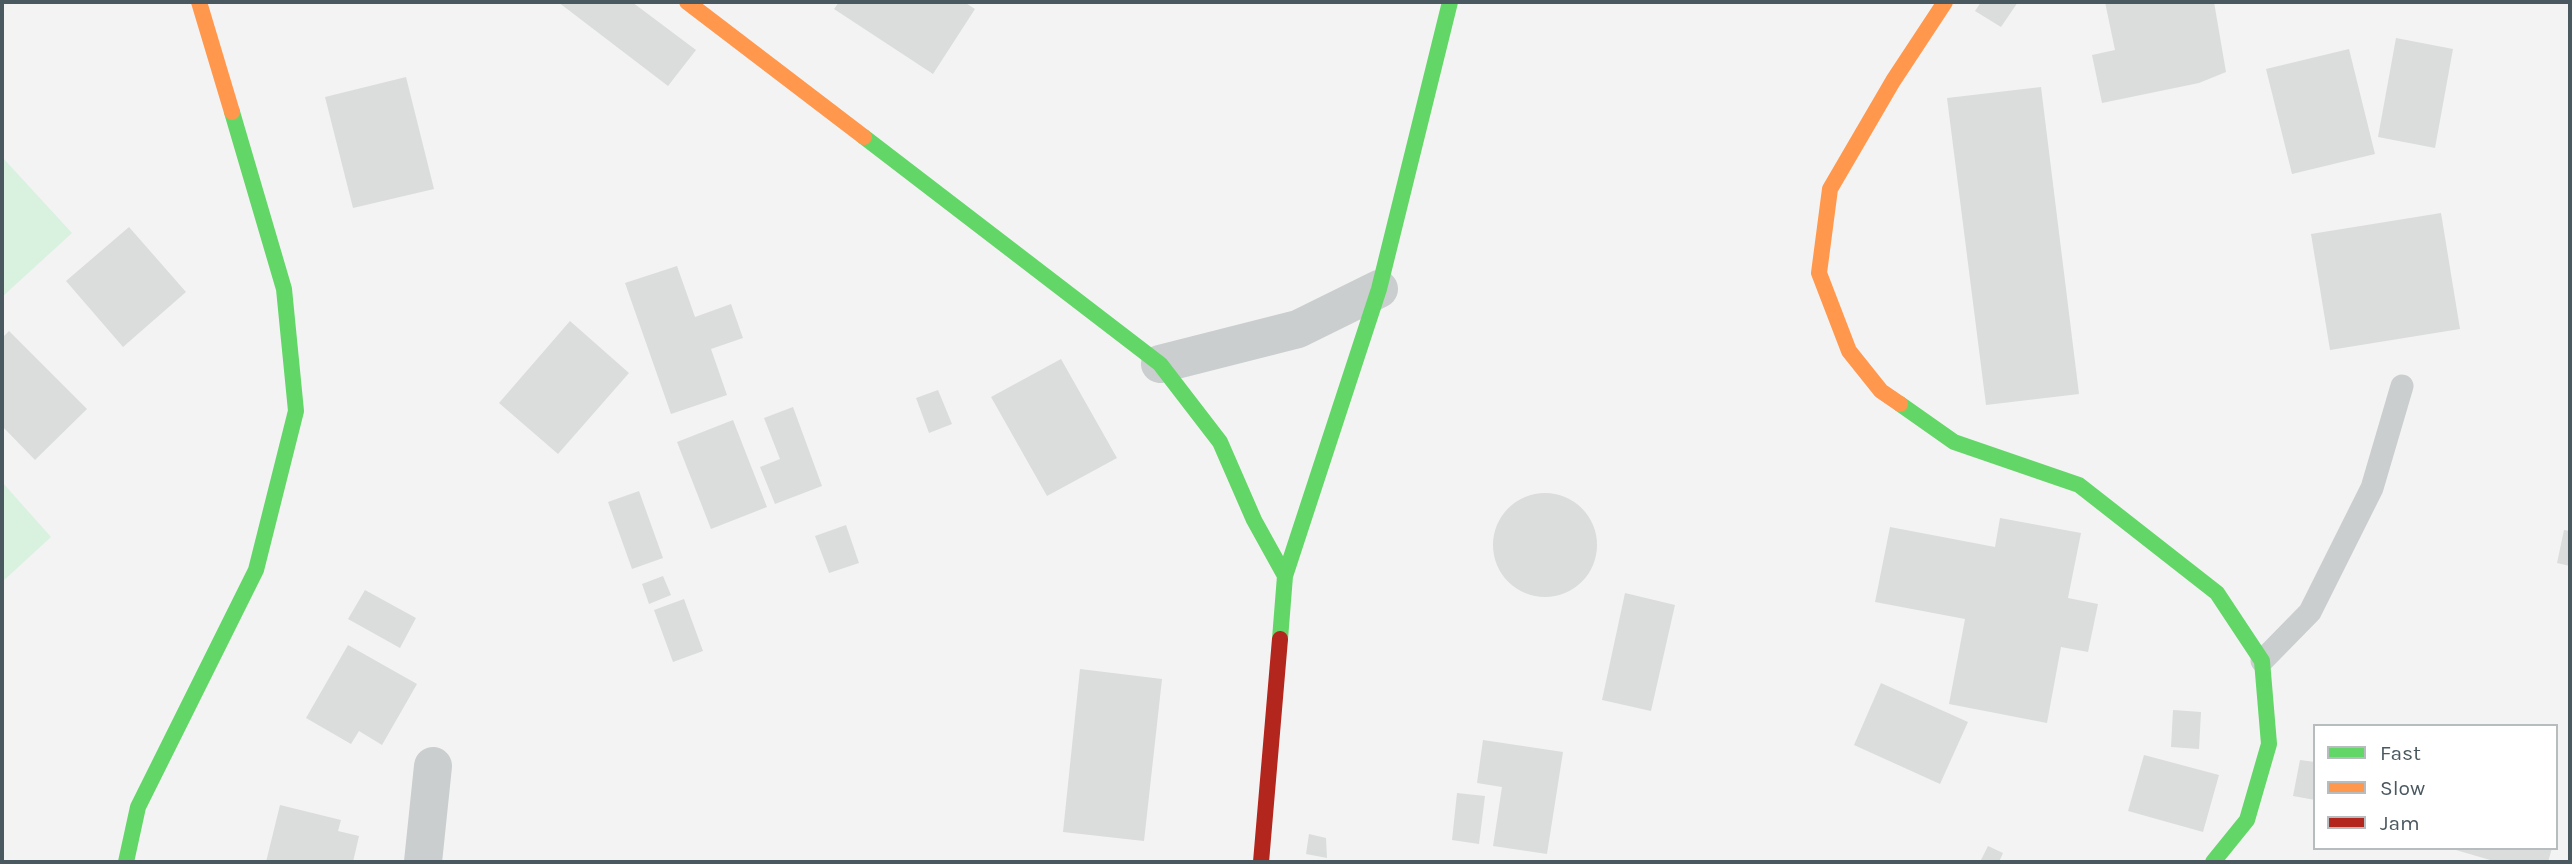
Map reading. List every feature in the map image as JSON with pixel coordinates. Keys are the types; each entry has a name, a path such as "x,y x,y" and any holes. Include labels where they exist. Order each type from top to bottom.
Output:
{"street":[{"path":"126,862 138,807 256,570 296,411 284,289 199,2"},
{"path":"687,2 1160,364 1220,442 1254,520 1285,576"},
{"path":"1261,862 1285,576 1379,289 1450,2"},
{"path":"1945,2 1893,81 1830,189 1819,274 1849,351 1881,391 1954,442 2079,485 2217,593 2262,661 2269,744 2247,820 2213,862"},
{"path":"1160,364 1298,329 1379,289"},
{"path":"423,862 433,766"}],"lane":[{"path":"2262,661 2310,612 2372,488 2402,386"}],"green space":[{"path":"2,157 72,233 2,297"},
{"path":"2,482 51,537 2,582"}],"building":[{"path":"558,2 632,2 696,50 668,86"},
{"path":"839,2 964,2 975,9 933,74 834,9"},
{"path":"1981,2 2018,2 2001,27 1975,11"},
{"path":"2105,2 2214,2 2226,72 2199,83 2102,103 2092,55 2115,50"},
{"path":"2396,38 2453,49 2435,148 2378,137"},
{"path":"2349,49 2375,154 2292,174 2266,69"},
{"path":"406,77 434,189 353,208 325,97"},
{"path":"2041,87 2079,394 1986,405 1947,98"},
{"path":"2441,213 2460,329 2330,350 2311,234"},
{"path":"129,227 186,292 123,347 66,281"},
{"path":"677,266 695,317 731,304 743,338 711,349 727,395 671,414 625,283"},
{"path":"570,321 629,373 558,454 499,403"},
{"path":"9,331 87,409 35,460 2,426 2,338"},
{"path":"1061,359 1117,458 1047,496 991,397"},
{"path":"938,390 952,424 929,433 916,398"},
{"path":"793,407 822,486 775,504 760,467 780,459 764,418"},
{"path":"733,420 767,507 711,529 677,442"},
{"path":"639,491 663,558 632,569 608,502"},
{"path":"1545,493 1565,497 1582,508 1593,525 1597,545 1593,565 1582,582 1565,593 1545,597 1525,593 1508,582 1497,565 1493,545 1497,525 1508,508 1525,497"},
{"path":"2000,518 2081,533 2068,598 2098,604 2088,652 2061,647 2047,723 1949,704 1965,619 1875,602 1890,527 1995,547"},
{"path":"846,525 859,563 829,573 815,536"},
{"path":"2564,530 2570,531 2570,566 2557,563"},
{"path":"663,576 671,595 649,604 642,584"},
{"path":"365,590 416,618 400,648 348,619"},
{"path":"1625,593 1675,605 1651,711 1602,700"},
{"path":"684,599 703,651 673,662 654,610"},
{"path":"348,645 417,684 382,745 359,731 351,744 306,718"},
{"path":"1080,669 1162,679 1144,841 1063,832"},
{"path":"1881,683 1968,722 1940,784 1854,745"},
{"path":"2173,710 2201,712 2199,749 2171,747"},
{"path":"1483,740 1563,752 1547,854 1493,846 1502,787 1477,783"},
{"path":"2144,755 2219,775 2203,832 2128,811"},
{"path":"2300,760 2313,762 2313,800 2293,796"},
{"path":"1457,793 1485,796 1479,844 1452,840"},
{"path":"280,805 341,820 338,831 359,836 353,862 266,862"},
{"path":"1309,834 1326,838 1327,858 1306,854"},
{"path":"1988,846 2003,853 1999,862 1980,862"},
{"path":"2456,850 2551,850 2548,862 2497,862"}],"traffic: fast":[{"path":"1280,639 1285,576 1379,289 1450,2"},
{"path":"126,862 138,807 256,570 296,411 284,289 232,112"},
{"path":"864,137 1160,364 1220,442 1254,520 1285,576"},
{"path":"1900,404 1954,442 2079,485 2217,593 2262,661 2269,744 2247,820 2213,862"}],"traffic: slow":[{"path":"199,2 232,112"},
{"path":"687,2 864,137"},
{"path":"1900,404 1881,391 1849,351 1819,273 1830,189 1893,81 1945,2"}],"traffic: jam":[{"path":"1261,862 1280,639"}]}
